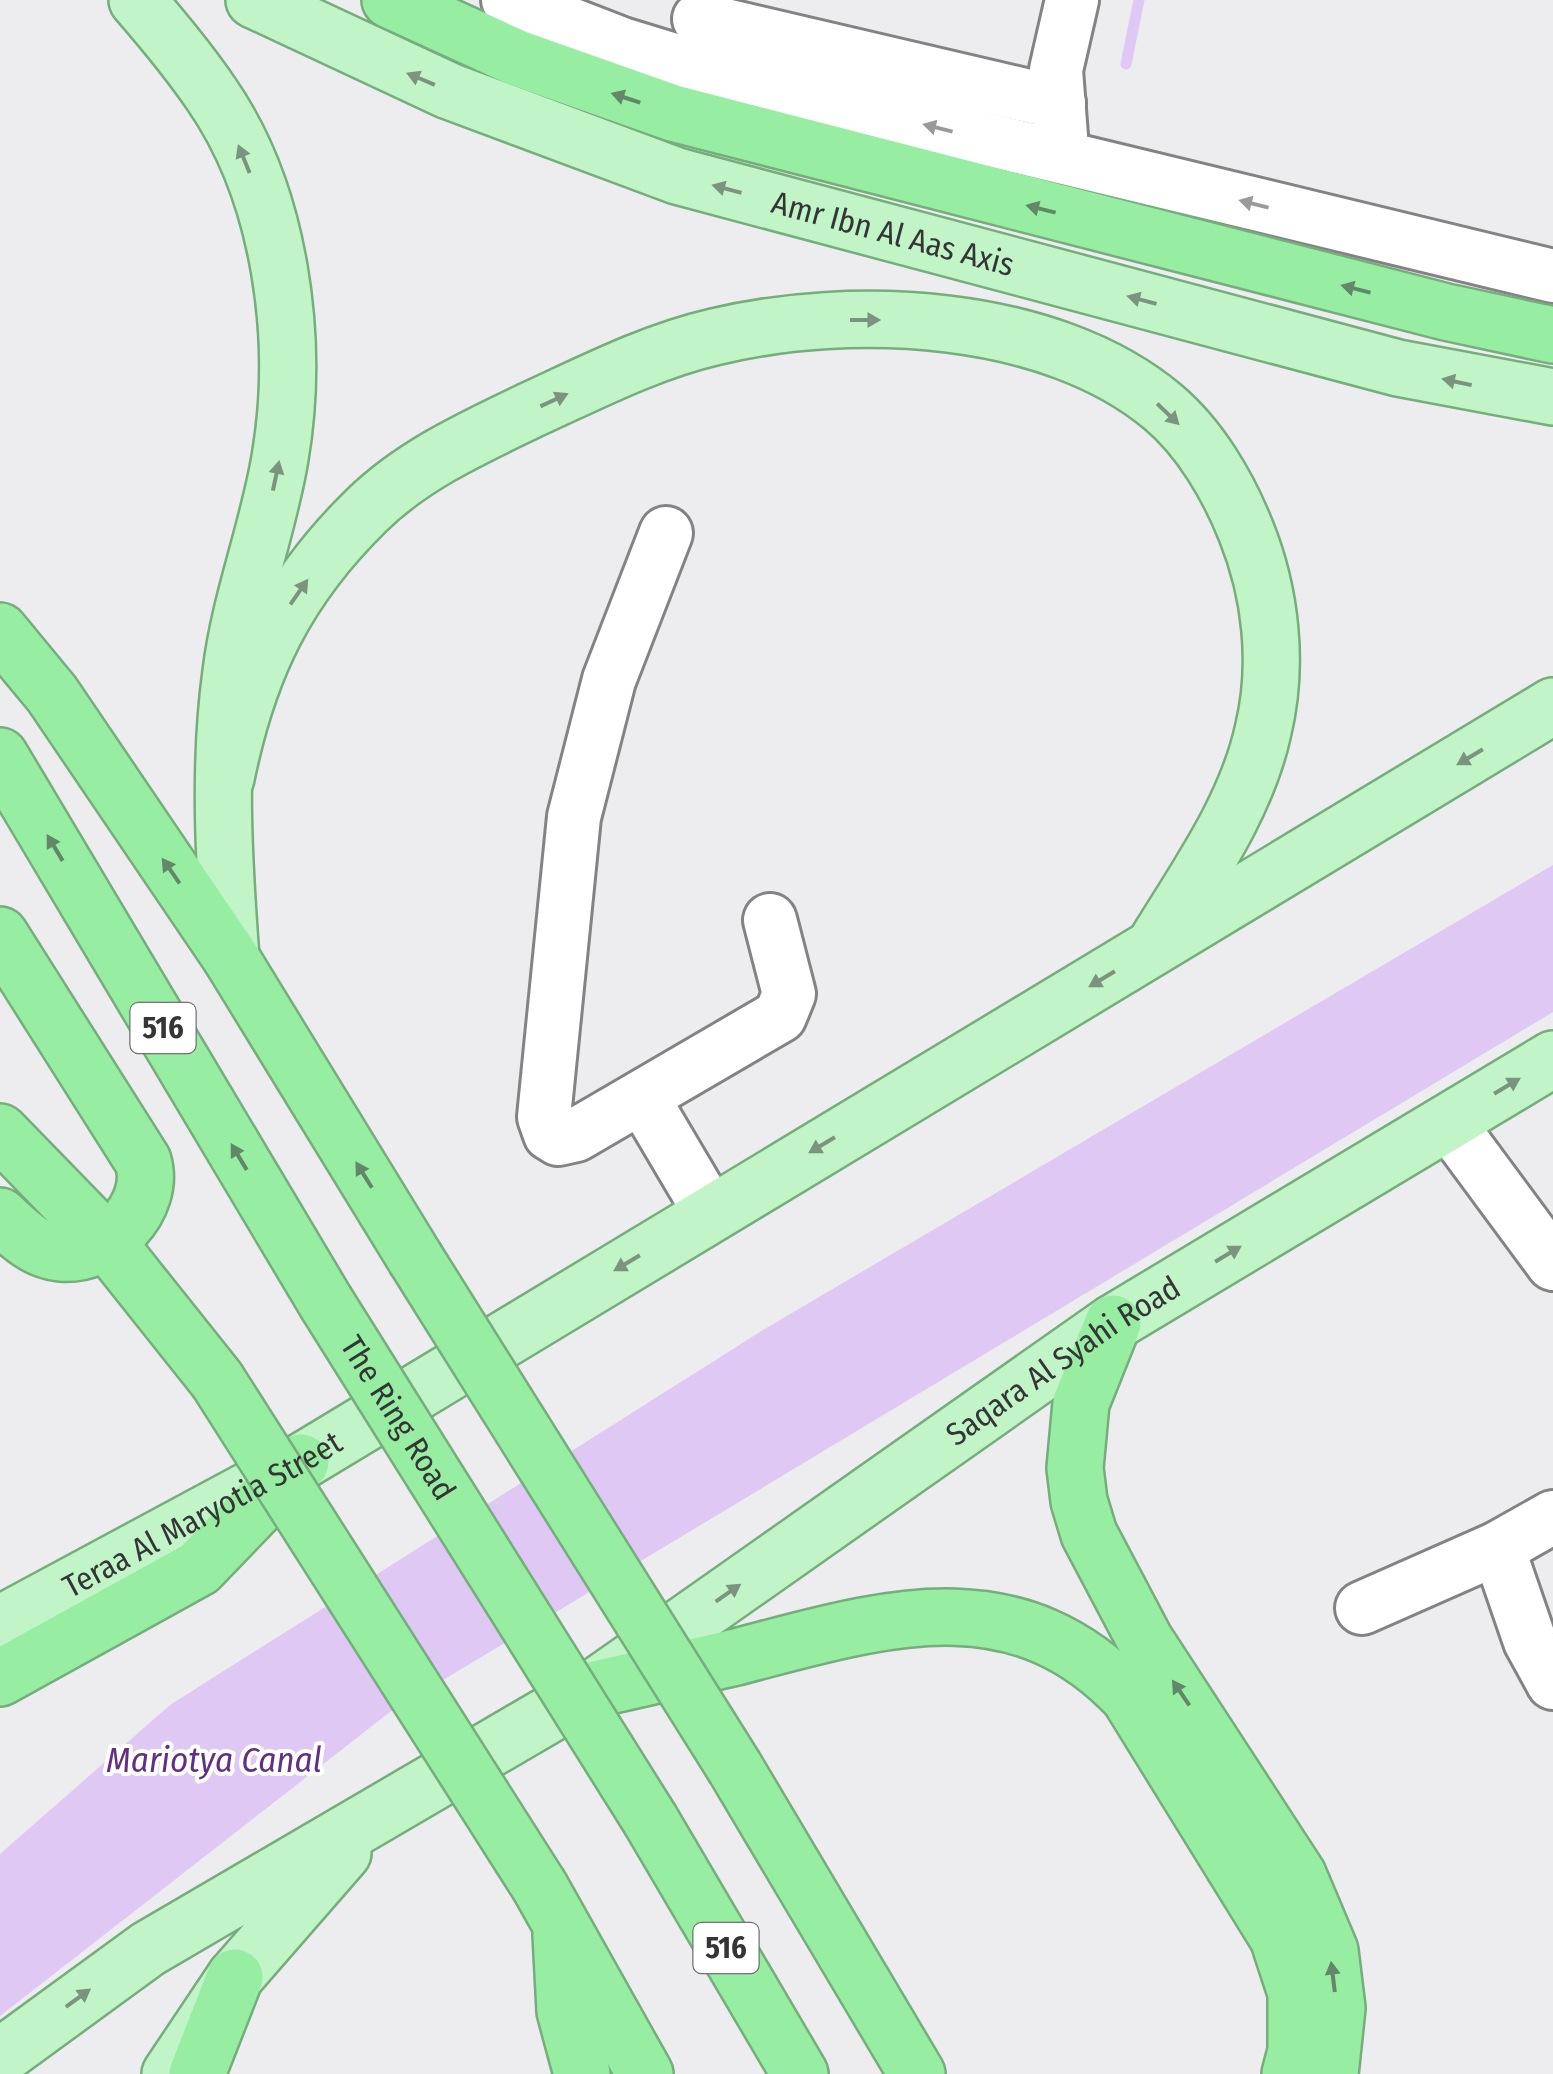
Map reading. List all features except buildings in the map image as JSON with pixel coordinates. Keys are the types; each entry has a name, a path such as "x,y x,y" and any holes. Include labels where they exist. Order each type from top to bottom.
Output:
{"highway":[{"path":"390,0 517,58 672,114 1446,312 1553,335"},
{"path":"0,631 52,694 231,958 735,1768 917,2074"},
{"name":"The Ring Road","path":"0,756 325,1301 651,1821 800,2074"},
{"path":"0,935 143,1161 146,1192 106,1242 76,1253 59,1253 28,1241 0,1216"},
{"path":"0,1132 106,1242 218,1380 551,1907 645,2074"},
{"path":"1114,1323 1081,1403 1074,1468 1088,1534 1145,1640 1298,1874 1330,1951 1337,2008 1330,2074"},
{"path":"0,1678 199,1568 301,1462"},
{"path":"591,1690 811,1636 930,1615 997,1622 1060,1640 1097,1663 1129,1697 1278,1938 1296,1993 1296,2052 1290,2074"},
{"path":"551,1907 564,2011 582,2074"},
{"path":"196,2074 234,1977"}],"main road":[{"path":"136,0 214,98 260,201 285,291 289,399 280,460 230,672 222,832 231,958"},
{"name":"Amr Ibn Al Aas Axis","path":"254,0 449,91 678,176 1398,368 1553,397"},
{"path":"226,778 236,725 270,634 329,550 371,506 418,469 470,439 612,372 711,338 814,320 866,319 969,328 1070,355 1118,375 1166,409 1204,452 1235,502 1256,556 1269,613 1271,672 1264,730 1246,786 1220,838 1152,949"},
{"path":"710,1212 1553,706"},
{"name":"Saqara Al Syahi Road","path":"591,1690 1114,1323 1553,1059"},
{"name":"Teraa Al Maryotia Street","path":"0,1624 301,1462 710,1212"},
{"path":"0,2057 148,1950 591,1690"},
{"path":"170,2074 234,1977 373,1819"}],"street":[{"path":"510,0 694,27 1059,103"},
{"path":"1062,158 1058,52 1072,0"},
{"path":"694,27 1062,158 1553,276"},
{"path":"666,533 609,680 574,816 545,1127 558,1139 568,1138 780,1016 790,994 770,920"},
{"path":"642,1097 710,1212"},
{"path":"1448,1122 1553,1264"},
{"path":"1362,1608 1498,1548 1553,1517"},
{"path":"1498,1548 1530,1640 1553,1683"}],"water":[{"name":"Mariotya Canal","path":"1553,865 1553,1012 390,1712 0,2016 0,1854 170,1705 763,1330"}],"waterway":[{"path":"1126,64 1139,0"}]}
